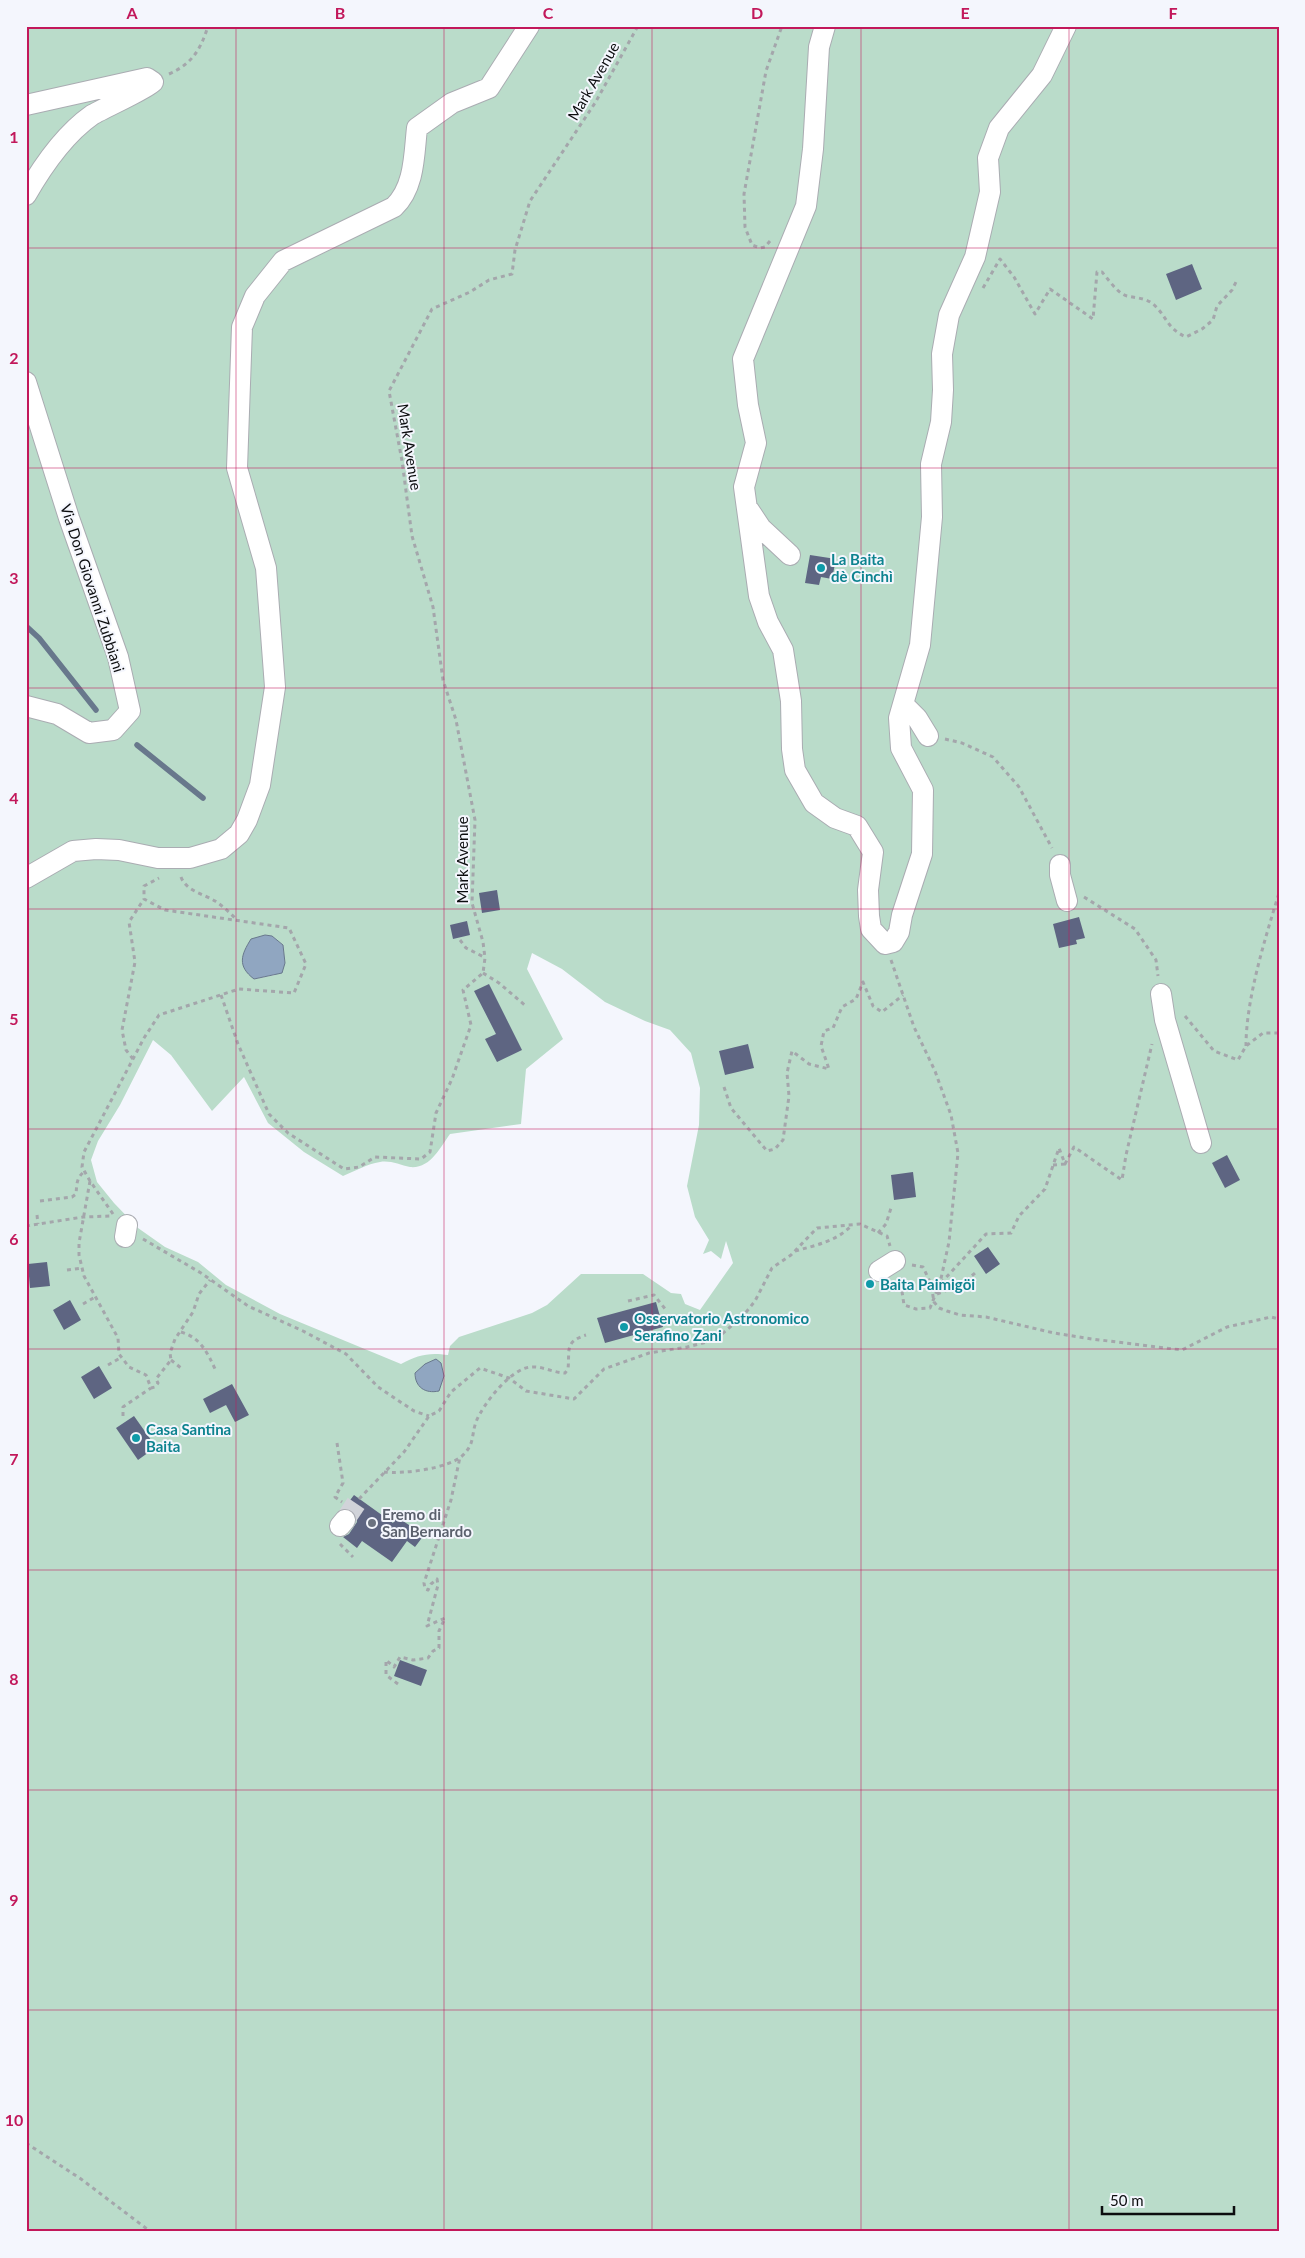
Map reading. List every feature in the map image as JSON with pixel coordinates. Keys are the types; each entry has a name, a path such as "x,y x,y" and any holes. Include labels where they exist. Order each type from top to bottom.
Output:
{"street":[{"path":"26,878 73,851 119,850 158,858 190,858 221,849 239,834 247,820 260,785 275,687 266,568 237,468 242,327 255,296 283,261 394,207 400,202 411,175 417,128 452,103 489,88 529,26"},
{"path":"825,26 819,47 813,149 806,206 743,359 748,405 756,443 744,487 759,596 768,622 783,650 790,701 792,750 795,770 814,803 835,818 857,826 873,852 868,890 869,916 871,929 885,944 893,942 899,932 902,915 922,854 923,790 901,748 899,718 920,645 932,517 931,464 940,422 943,390 942,354 950,316 975,257 990,192 988,158 999,128 1042,75 1066,26"},
{"path":"26,105 147,78 152,82 152,84 91,116 68,136 34,181 26,196"},
{"name":"Via Don Giovanni Zubbiani","path":"26,382 69,518 118,657 130,711 113,730 89,733 57,714 26,706"},
{"path":"748,509 761,528 790,555"},
{"path":"903,704 917,718 928,736"},
{"path":"1060,864 1060,875 1066,901"},
{"path":"1161,994 1165,1020 1201,1143"}],"path":[{"path":"177,70 196,56 208,26"},
{"name":"Mark Avenue","path":"485,958 483,942 472,903 475,820 456,720 443,680 433,607 412,536 402,461 389,391 432,309 470,292 489,280 512,274 515,250 530,201 595,103 638,26"},
{"path":"774,236 765,247 760,248 752,245 745,227 744,194 766,71 782,26"},
{"path":"979,296 1000,258 1014,277 1035,314 1050,289 1093,319 1097,272 1102,272 1126,296 1136,296 1153,304 1174,331 1186,337 1202,329 1213,320 1216,306 1232,290 1237,280"},
{"path":"172,878 190,874"},
{"path":"133,1060 126,1050 122,1030 135,962 129,922 144,899 144,886 160,877 166,878"},
{"path":"180,877 184,883 199,895 214,900 236,920"},
{"path":"1246,1046 1246,1027 1279,893"},
{"path":"144,899 164,910 289,928 306,964 294,993 239,989 159,1015 133,1060 111,1105 90,1139 84,1152 82,1167 123,1226 248,1306 303,1331 346,1354 378,1387 414,1411 429,1416"},
{"path":"221,995 238,1044 269,1114 288,1133 344,1169 359,1167 375,1157 421,1159 430,1152 436,1113 452,1079 471,1025 463,990 484,973 485,958 466,948 460,940"},
{"path":"359,1499 404,1452 429,1416 439,1411 451,1392 480,1368 509,1378 526,1391 574,1399 604,1369 649,1353 715,1340 744,1316 755,1301 772,1268 795,1251 817,1228 860,1224 887,1236 891,1266 904,1306 916,1309 930,1308 940,1284 949,1242 958,1153 952,1115 935,1071 914,1027 885,944"},
{"path":"484,973 527,1007"},
{"path":"724,1087 731,1108 767,1151 776,1149 783,1140 788,1096 787,1073 792,1051 809,1064 829,1069 822,1046 824,1031 833,1028 842,1008 856,999 863,982 872,1006 882,1012 903,995"},
{"path":"1183,1011 1185,1018 1214,1051 1238,1060 1246,1046 1263,1033 1279,1034"},
{"path":"1065,1164 1074,1147 1122,1180 1126,1155 1153,1041"},
{"path":"940,1284 986,1234 1012,1234 1019,1216 1045,1189 1059,1148 1065,1164"},
{"path":"1053,1165 1065,1164"},
{"path":"40,1201 72,1197 76,1194 76,1182 79,1176 85,1171"},
{"path":"90,1181 79,1243 84,1276 118,1338 119,1354 129,1367 146,1375 151,1388"},
{"path":"878,1233 886,1224 891,1208"},
{"path":"37,1215 38,1224"},
{"path":"28,1237 26,1228 38,1224 83,1217 123,1226"},
{"path":"795,1251 831,1241 844,1234 852,1225"},
{"path":"891,1266 910,1264 923,1268 930,1284 934,1302 939,1308 960,1315 986,1317 1054,1333 1182,1350 1227,1327 1271,1317 1279,1319"},
{"path":"67,1270 82,1268"},
{"path":"936,1294 961,1285 975,1274"},
{"path":"181,1368 171,1360 170,1353 175,1339 193,1312 199,1294 210,1280"},
{"path":"628,1301 654,1295 666,1310"},
{"path":"83,1304 95,1297"},
{"path":"181,1332 191,1335 199,1341 216,1371"},
{"path":"398,1684 386,1676 386,1660 394,1667 400,1657 413,1660 428,1658 433,1651 439,1648 439,1631 445,1618 427,1626 438,1585 437,1579 428,1590 425,1589 424,1583 451,1500 460,1458 473,1442 476,1423 488,1400 509,1378 530,1367 565,1373 568,1369 570,1344 574,1339 586,1335"},
{"path":"108,1365 122,1357"},
{"path":"123,1416 123,1407 155,1387 158,1383 156,1379 171,1360"},
{"path":"336,1443 343,1483 335,1497 344,1517"},
{"path":"384,1472 398,1474 427,1469 460,1458"},
{"path":"26,2144 81,2180 151,2232"}],"green space":[{"path":"26,26 1279,26 1279,2232 26,2232","holes":["265,935 272,936 283,945 285,963 275,975 254,979","532,953 562,969 605,1002 645,1021 670,1030 691,1053 700,1088 699,1125 687,1186 695,1217 709,1240 703,1254 711,1251 721,1259 726,1241 733,1263 700,1310 685,1304 681,1294 671,1293 643,1274 581,1274 547,1305 532,1313 459,1337 450,1346 448,1355 423,1355 401,1364 280,1314 226,1285 198,1262 165,1247 138,1228 97,1182 91,1160 98,1141 120,1105 153,1040 171,1055 212,1111 244,1077 268,1123 304,1152 343,1176 380,1162 417,1167 429,1161 450,1134 521,1124 526,1069 563,1039 527,969"]}],"water":[{"path":"265,935 272,936 283,945 285,963 282,973 254,979 245,970 242,960 243,955 251,939"},
{"path":"436,1359 441,1363 444,1376 439,1391 434,1392 419,1386 415,1373 425,1364"}],"building":[{"path":"1192,264 1202,289 1176,300 1166,274"},
{"name":"La Baita dè Cinchì","path":"810,555 836,559 832,579 821,577 819,585 805,583"},
{"path":"497,890 500,910 482,913 479,893"},
{"path":"1079,917 1085,938 1076,940 1077,944 1059,948 1053,924"},
{"path":"467,921 470,935 453,939 450,925"},
{"path":"489,984 522,1050 497,1062 485,1039 496,1034 474,991"},
{"path":"748,1044 754,1068 725,1075 719,1051"},
{"path":"1227,1155 1240,1180 1225,1188 1212,1163"},
{"path":"913,1172 916,1197 894,1200 891,1175"},
{"path":"988,1247 1000,1264 986,1274 974,1256"},
{"path":"47,1262 50,1286 30,1288 28,1264"},
{"path":"70,1300 81,1320 64,1330 53,1310"},
{"name":"Osservatorio Astronomico Serafino Zani","path":"656,1302 663,1327 605,1343 597,1318"},
{"path":"99,1366 112,1388 94,1399 81,1377"},
{"path":"232,1384 249,1415 235,1422 226,1405 210,1413 203,1399"},
{"name":"Casa Santina Baita","path":"134,1416 156,1447 138,1460 116,1428"},
{"path":"354,1495 393,1523 397,1517 424,1535 415,1547 407,1541 392,1562 362,1541 357,1548 343,1537 349,1534 357,1522 353,1511 344,1508"},
{"path":"400,1660 427,1670 421,1686 394,1676"}],"waterway":[{"path":"26,626 39,638 96,710"},
{"path":"137,745 203,798"}],"tunnel":[{"path":"345,1520 359,1499"}],"place":[{"name":"La Baita dè Cinchì","path":"821,568"},
{"name":"Baita Paimigöi","path":"870,1284"},
{"name":"Osservatorio Astronomico Serafino Zani","path":"624,1327"},
{"name":"Casa Santina Baita","path":"136,1438"},
{"name":"Eremo di San Bernardo","path":"372,1523"}]}
